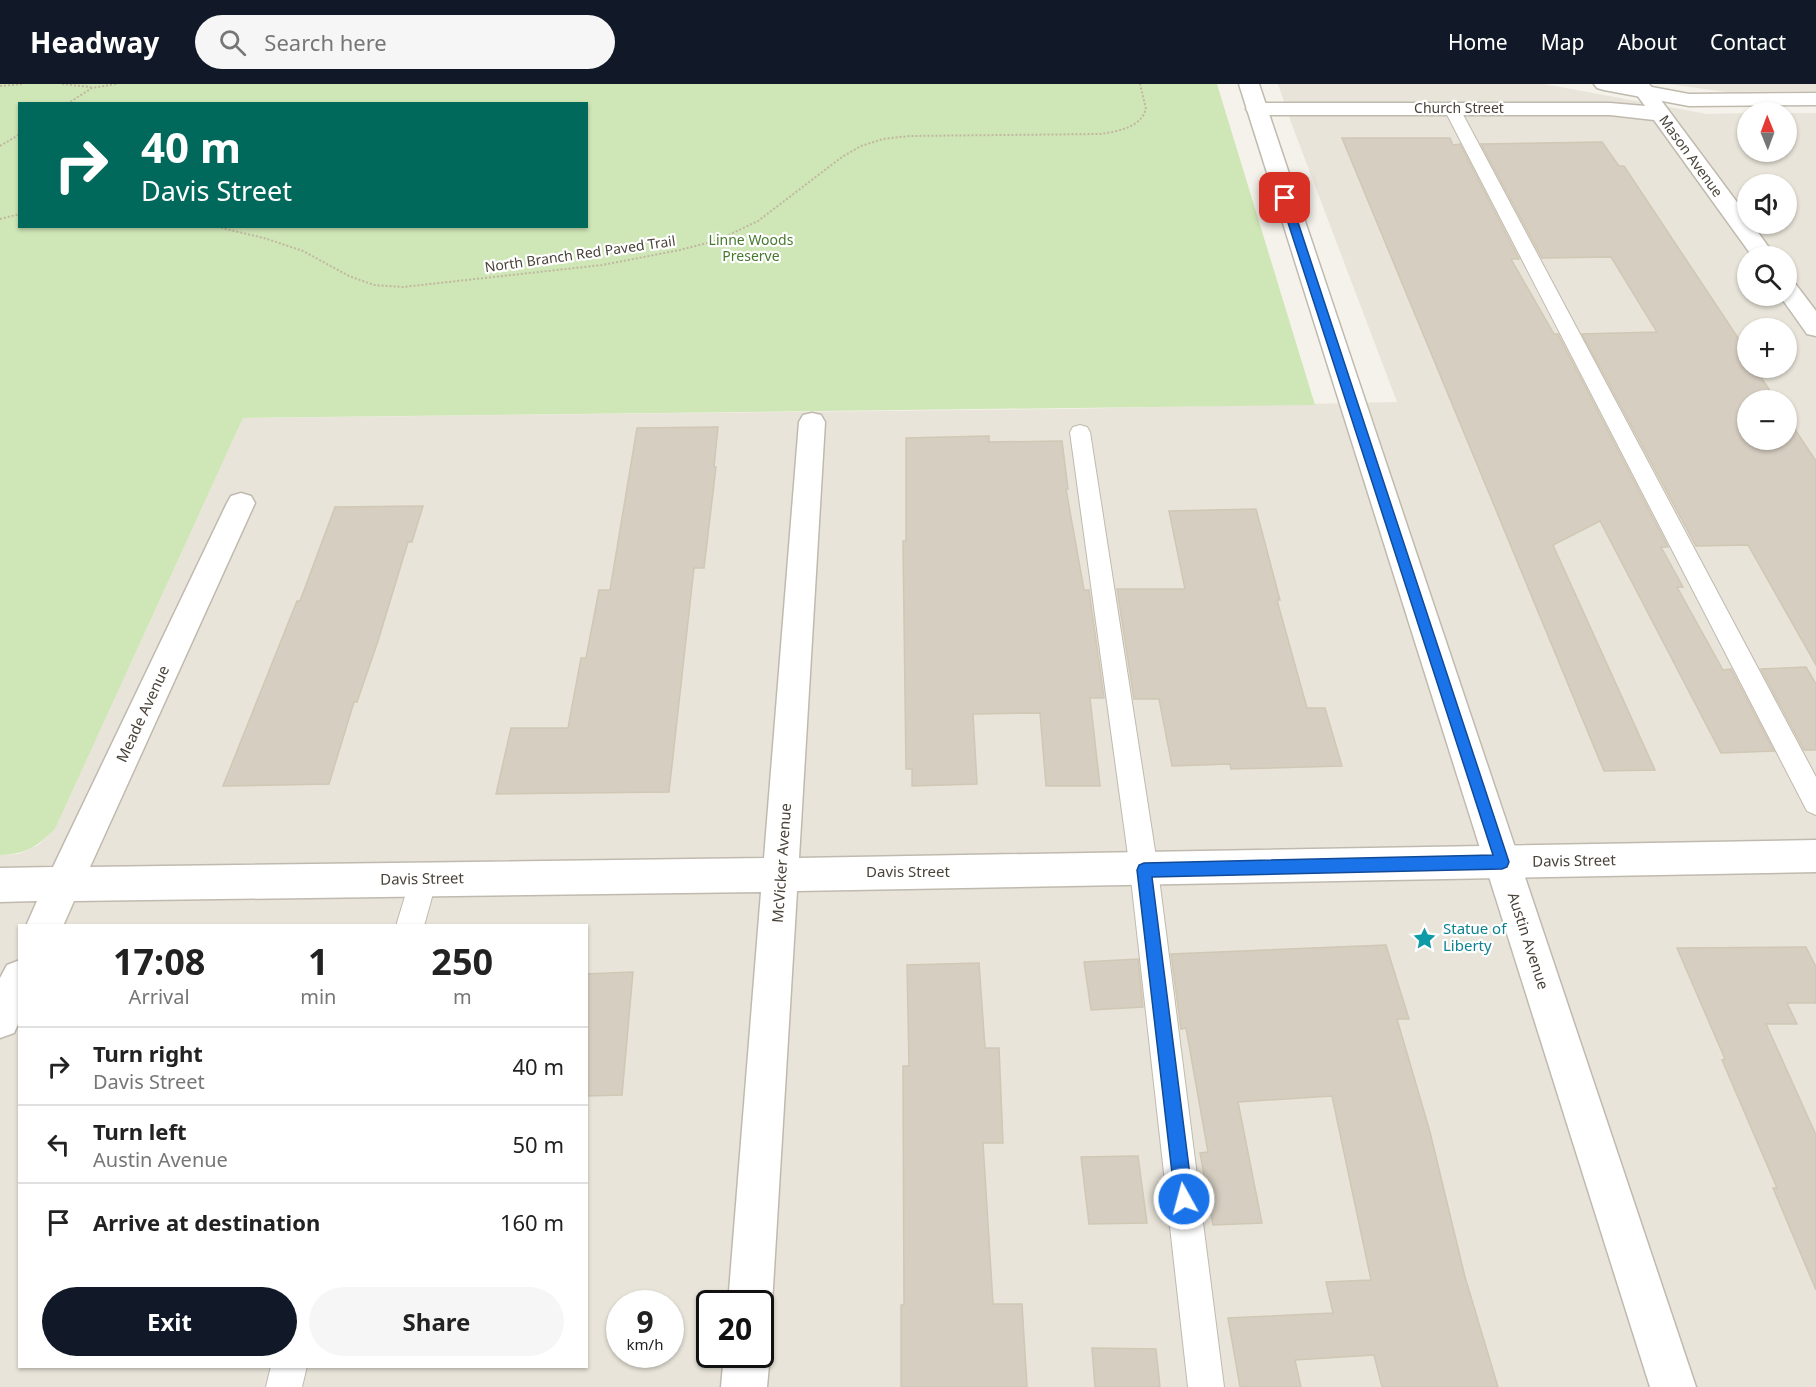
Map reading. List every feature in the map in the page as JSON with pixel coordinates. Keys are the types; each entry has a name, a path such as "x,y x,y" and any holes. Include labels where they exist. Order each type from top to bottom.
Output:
{"street":[{"path":"1604,84 1642,88 1689,100 1816,99"},
{"name":"Mason Avenue","path":"1642,88 1757,246"},
{"name":"Church Street","path":"1252,97 1451,107 1610,109 1661,114"},
{"name":"Austin Avenue","path":"1252,97 1673,1387"},
{"path":"1797,302 1816,328"},
{"name":"McVicker Avenue","path":"751,1290 812,422"},
{"name":"Meade Avenue","path":"45,924 241,503"},
{"name":"Davis Street","path":"0,885 1144,870 1816,856"},
{"path":"0,1019 18,982"},
{"path":"744,1387 746,1368"}],"lane":[{"path":"1451,107 1816,803"},
{"path":"1080,432 1144,870 1206,1387"},
{"path":"411,924 423,879"},
{"path":"284,1387 289,1368"}],"path":[{"path":"0,86 23,84"},
{"path":"62,84 92,88 116,84"},
{"name":"North Branch Red Paved Trail","path":"222,228 264,238 303,251 349,276 374,285 403,286 581,267 680,250 742,230 767,216 836,161 863,144 902,136 1101,134 1126,129 1142,119 1146,109 1140,84"},
{"path":"70,102 92,88"},
{"path":"0,146 18,135"},
{"path":"0,219 18,214"}],"shaded area":[{"path":"1278,84 1544,84 1707,114 1737,113 1737,162 1797,162 1797,113 1816,113 1816,1387 0,1387 0,855 19,854 38,845 55,829 243,418 1065,409 1397,402"},
{"path":"1668,84 1816,84 1816,91 1726,92"}],"green space":[{"name":"Linne Woods Preserve","path":"0,84 1217,84 1315,405 243,418 55,829 42,841 17,853 0,855"}],"building":[{"path":"1342,138 1450,138 1453,145 1460,144 1519,259 1511,259 1554,334 1558,334 1668,547 1661,547 1683,587 1677,587 1723,670 1731,669 1774,751 1721,753 1600,521 1553,545 1655,770 1604,771"},
{"path":"1602,142 1619,166 1624,166 1737,336 1737,378 1762,378 1769,390 1737,390 1737,450 1797,450 1797,432 1816,461 1816,665 1748,545 1696,546 1582,334 1657,332 1611,257 1542,258 1481,144"},
{"path":"718,427 714,467 716,467 704,568 694,568 669,792 496,794 511,728 568,728 581,658 586,658 599,590 610,590 637,428"},
{"path":"989,436 989,442 1062,441 1068,489 1066,489 1084,590 1089,590 1104,698 1090,698 1100,786 1046,786 1040,713 973,714 977,784 912,786 912,769 906,769 903,541 906,541 906,438"},
{"path":"423,506 412,542 408,542 378,641 357,702 354,702 329,784 223,786 297,601 300,601 335,507"},
{"path":"1256,509 1280,600 1277,600 1307,708 1325,708 1342,766 1231,769 1230,764 1172,766 1159,699 1134,699 1117,589 1185,589 1169,511"},
{"path":"1806,667 1816,684 1816,750 1804,750 1761,669"},
{"path":"1386,945 1409,1019 1397,1019 1430,1132 1465,1277 1498,1387 1382,1387 1374,1355 1295,1360 1301,1387 1240,1387 1228,1318 1333,1313 1326,1282 1371,1280 1332,1096 1238,1102 1262,1223 1213,1225 1200,1153 1208,1152 1186,1028 1181,1029 1171,954"},
{"path":"1806,947 1816,967 1816,1003 1787,1003 1797,1024 1766,1024 1816,1135 1816,1290 1773,1188 1777,1188 1722,1060 1725,1059 1677,948"},
{"path":"1138,959 1143,1007 1091,1010 1084,962"},
{"path":"979,963 985,1048 999,1048 1003,1143 983,1143 993,1304 1022,1304 1027,1387 901,1387 901,1305 904,1305 903,1066 909,1066 907,965"},
{"path":"633,972 622,1095 588,1096 588,974"},
{"path":"1138,1156 1147,1223 1089,1224 1081,1157"},
{"path":"1092,1348 1156,1349 1160,1387 1095,1387"}],"place":[{"name":"Statue of Liberty","path":"1425,938"}],"route":[{"path":"1184,1199 1144,870 1502,862 1285,198"}]}
